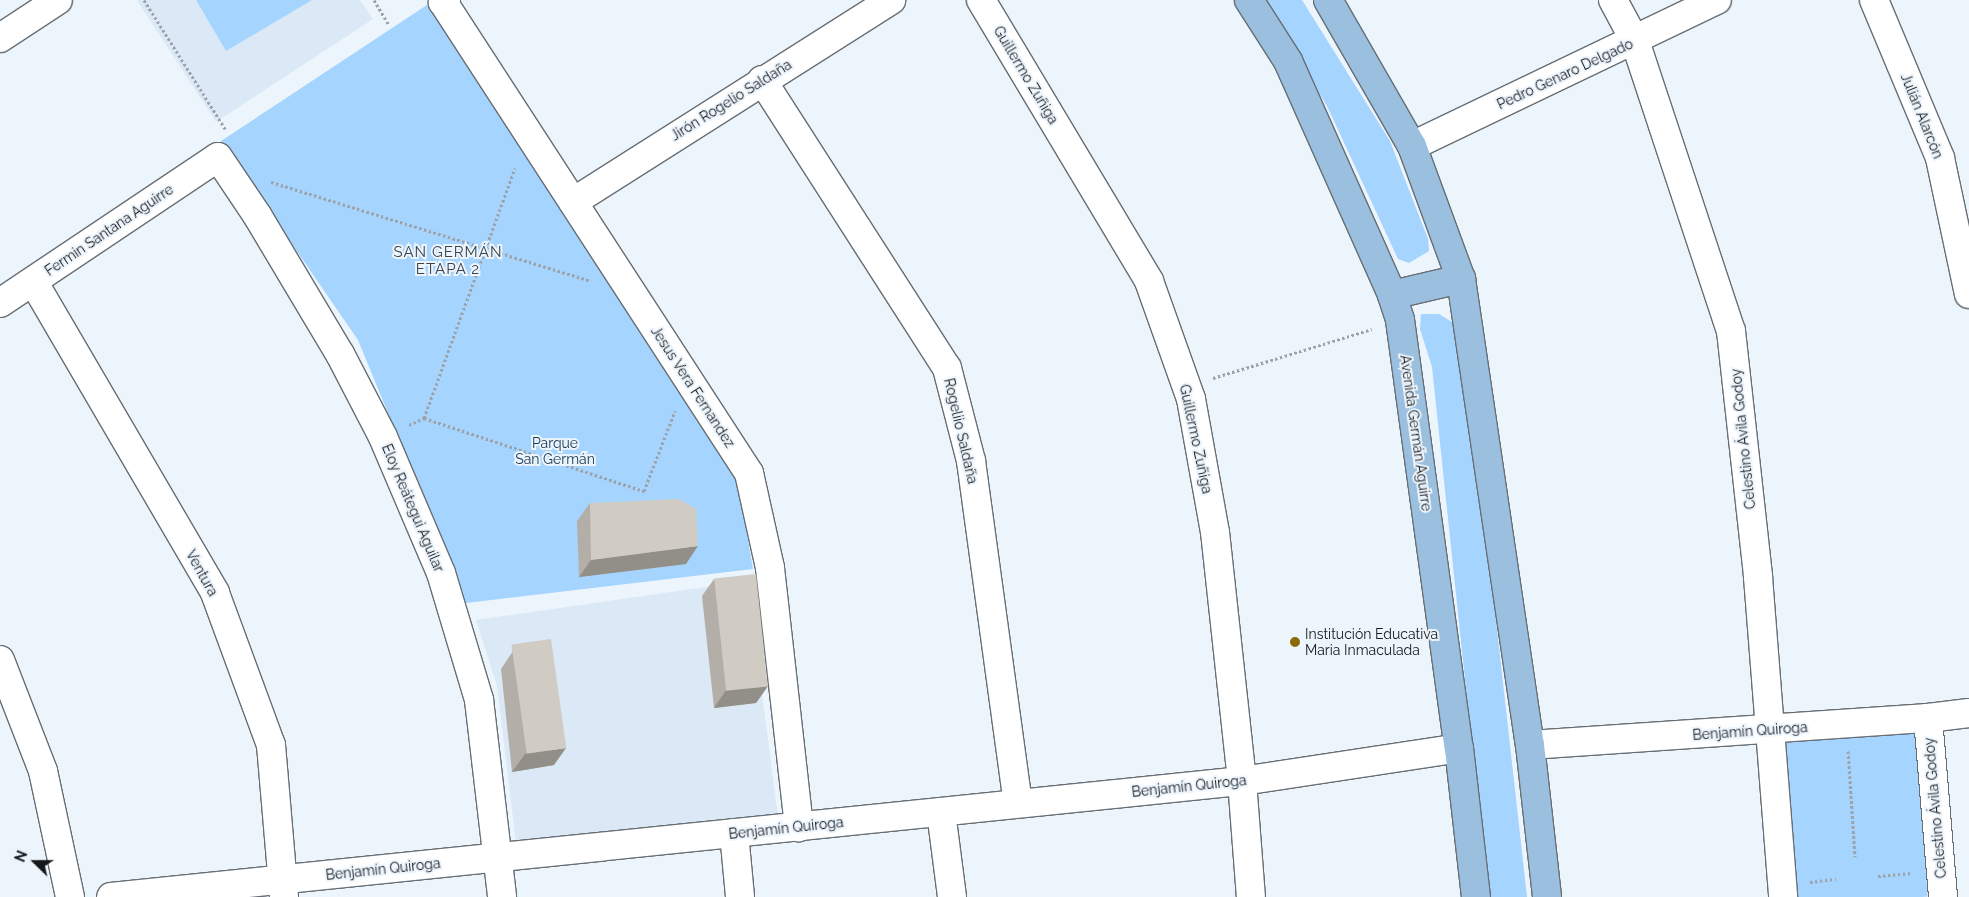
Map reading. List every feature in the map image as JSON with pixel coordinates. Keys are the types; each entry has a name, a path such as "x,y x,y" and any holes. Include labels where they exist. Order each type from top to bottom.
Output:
{"main road":[{"name":"Avenida Germán Aguirre","path":"1249,0 1288,61 1396,308 1459,748 1476,897"},
{"path":"1328,0 1412,146 1461,279 1530,745 1547,897"},
{"path":"1396,308 1461,279"}],"street":[{"path":"0,38 58,0"},
{"name":"Jirón Rogelio Saldaña","path":"573,202 762,80 891,0"},
{"name":"Guillermo Zuñiga","path":"981,0 1149,281 1191,399 1215,532 1242,781 1251,897"},
{"name":"Celestino Ávila Godoy","path":"1613,0 1635,41 1731,332 1758,577 1770,730 1792,890"},
{"name":"Pedro Genaro Delgado","path":"1412,146 1635,41 1717,0"},
{"name":"Julián Alarcón","path":"1874,0 1940,158 1959,197 1969,294"},
{"name":"Jesus Vera Fernandez","path":"444,1 749,473 770,568 798,827"},
{"name":"Rogeliio Saldaña","path":"762,80 947,368 971,461 1018,803"},
{"name":"Fermin Santana Aguirre","path":"0,303 224,153"},
{"name":"Eloy Reátegui Aguilar","path":"224,153 257,215 340,354 384,437 441,573 479,700 499,857 502,897"},
{"name":"Ventura","path":"33,281 215,593 271,745 284,888"},
{"path":"0,660 43,771 70,897"},
{"name":"Benjamín Quiroga","path":"1530,745 1770,730 1969,713"},
{"name":"Celestino Ávila Godoy","path":"1928,718 1943,897"},
{"name":"Benjamín Quiroga","path":"111,897 284,888 499,857 1242,781 1459,748"},
{"path":"941,812 952,897"},
{"path":"734,833 740,897"}],"path":[{"path":"144,0 224,153 487,249 633,294"},
{"path":"374,0 389,25"},
{"path":"424,418 528,132"},
{"path":"1186,386 1396,308"},
{"path":"384,437 424,418 644,491 688,379"},
{"path":"1847,744 1856,858"},
{"path":"1878,876 1914,873"},
{"path":"1792,890 1836,879"}],"shaded area":[{"path":"137,0 360,0 373,19 216,122"},
{"path":"747,581 779,824 517,851 497,686 476,620"}],"green space":[{"path":"196,0 312,0 226,51"},
{"path":"1261,0 1302,0 1390,141 1428,239 1429,251 1409,263 1398,259 1327,106"},
{"name":"Parque San Germán","path":"430,3 736,471 753,569 466,603 358,340 221,141"},
{"path":"1421,314 1439,314 1452,322 1472,406 1527,897 1488,897 1432,367 1420,329"},
{"path":"1916,731 1928,897 1787,897 1776,741"}],"building":[{"path":"679,499 696,509 698,546 591,560 590,503"},
{"path":"756,574 768,686 726,691 714,578"},
{"path":"551,639 566,748 527,753 511,645"}],"place":[{"name":"Institución Educativa Maria Inmaculada","path":"1295,642"}],"district":[{"name":"SAN GERMÁN ETAPA 2","path":"448,260"}]}
